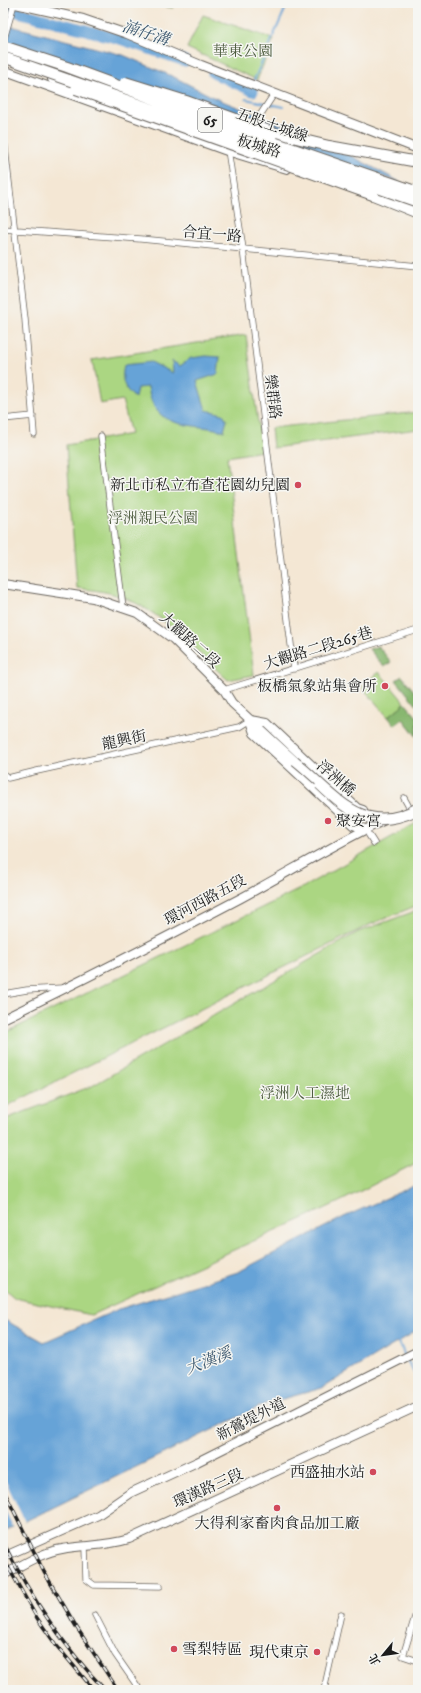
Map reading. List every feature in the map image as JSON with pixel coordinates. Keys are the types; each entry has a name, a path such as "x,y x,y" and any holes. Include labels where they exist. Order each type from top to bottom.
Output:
{"highway":[{"name":"五股土城線","path":"3,46 67,67 247,133 418,192"},
{"name":"五股土城線","path":"3,57 418,202"},
{"path":"3,57 76,89 373,195 418,213"},
{"path":"67,67 147,88 289,137 418,162"}],"street":[{"path":"3,42 11,14 12,4 83,19 127,34 274,94 418,149"},
{"name":"板城路","path":"3,70 227,151 322,180 418,213"},
{"path":"227,151 246,136 274,94"},
{"path":"3,131 25,319 34,434"},
{"name":"樂群路","path":"227,151 242,249 294,669"},
{"name":"合宜一路","path":"3,229 242,249 418,266"},
{"path":"3,420 33,416"},
{"path":"101,436 123,607"},
{"name":"大觀路二段","path":"3,584 93,598 137,613 173,639 224,690 232,702 250,720"},
{"name":"大觀路二段265巷","path":"224,690 418,630"},
{"path":"365,829 353,825 312,788 254,733 250,720 266,723 357,808 364,819 365,829 374,843"},
{"name":"浮洲橋","path":"250,720 350,809 364,815 378,818 396,816 414,807"},
{"name":"龍興街","path":"3,774 8,778 37,770 239,727 250,720"},
{"path":"295,761 309,778 340,807 362,819 376,822 390,821 404,818 418,812"},
{"path":"404,798 414,807"},
{"name":"環河西路五段","path":"3,1019 242,897 365,829 414,807 418,803"},
{"path":"357,808 367,812 396,814"},
{"path":"3,994 26,990 68,987"},
{"name":"新鶯堤外道","path":"3,1557 98,1515 130,1493 418,1351"},
{"name":"環漢路三段","path":"3,1575 42,1555 61,1549 111,1544 129,1539 418,1406"},
{"path":"85,1547 86,1579 94,1586 160,1586"},
{"path":"418,1607 403,1656 418,1661"},
{"path":"324,1690 341,1614"},
{"path":"95,1615 115,1654 140,1690"}],"green space":[{"path":"145,3 175,3 173,8"},
{"name":"華東公園","path":"203,15 274,39 257,80 187,48"},
{"name":"浮洲親民公園","path":"246,335 262,451 227,457 254,675 228,680 177,632 150,611 114,594 77,588 66,445 131,434 122,400 100,404 92,360"},
{"path":"418,412 418,429 273,448 271,428"},
{"path":"378,646 391,662 384,667 369,649"},
{"path":"379,672 405,703 388,717 362,687"},
{"path":"402,676 418,696 418,707 396,680"},
{"path":"405,703 417,717 418,716 417,737 403,719 395,725 388,717"},
{"path":"418,822 418,905 369,925 3,1108 3,1034 300,889"},
{"name":"浮洲人工濕地","path":"418,910 418,1162 337,1203 91,1315 15,1298 3,1288 3,1120 92,1086 358,932"}],"water":[{"path":"3,24 123,55 174,77 215,98 331,145 402,183 3,50"},
{"path":"206,356 220,357 218,374 197,381 206,410 223,414 227,420 224,431 187,425 166,418 158,412 152,401 148,387 137,388 135,398 125,387 123,379 124,365 151,362 173,373 172,361 180,366 191,358"},
{"name":"大漢溪","path":"418,1184 418,1330 322,1388 265,1404 3,1532 3,1319 44,1342 119,1309 238,1272 344,1217"}],"pier":[{"path":"3,1476 26,1524 14,1529 3,1506"}],"waterway":[{"path":"254,80 287,5 338,3"},
{"name":"湳仔溝","path":"3,8 123,40 185,61"},
{"name":"湳仔溝","path":"213,73 253,91"},
{"path":"246,99 284,107"},
{"path":"398,1340 405,1356"},
{"path":"407,1360 417,1378"}],"railway":[{"path":"3,1489 44,1572 77,1628 118,1690"},
{"path":"3,1542 24,1582 48,1620 75,1656 105,1690"},
{"path":"3,1558 37,1618 56,1645 94,1690"}],"place":[{"name":"新北市私立布查花園幼兒園","path":"298,485"},
{"name":"板橋氣象站集會所","path":"385,686"},
{"name":"聚安宮","path":"328,821"},
{"name":"西盛抽水站","path":"373,1472"},
{"name":"大得利家畜肉食品加工廠","path":"277,1508"},
{"name":"雪梨特區","path":"174,1649"},
{"name":"現代東京","path":"317,1652"}]}
